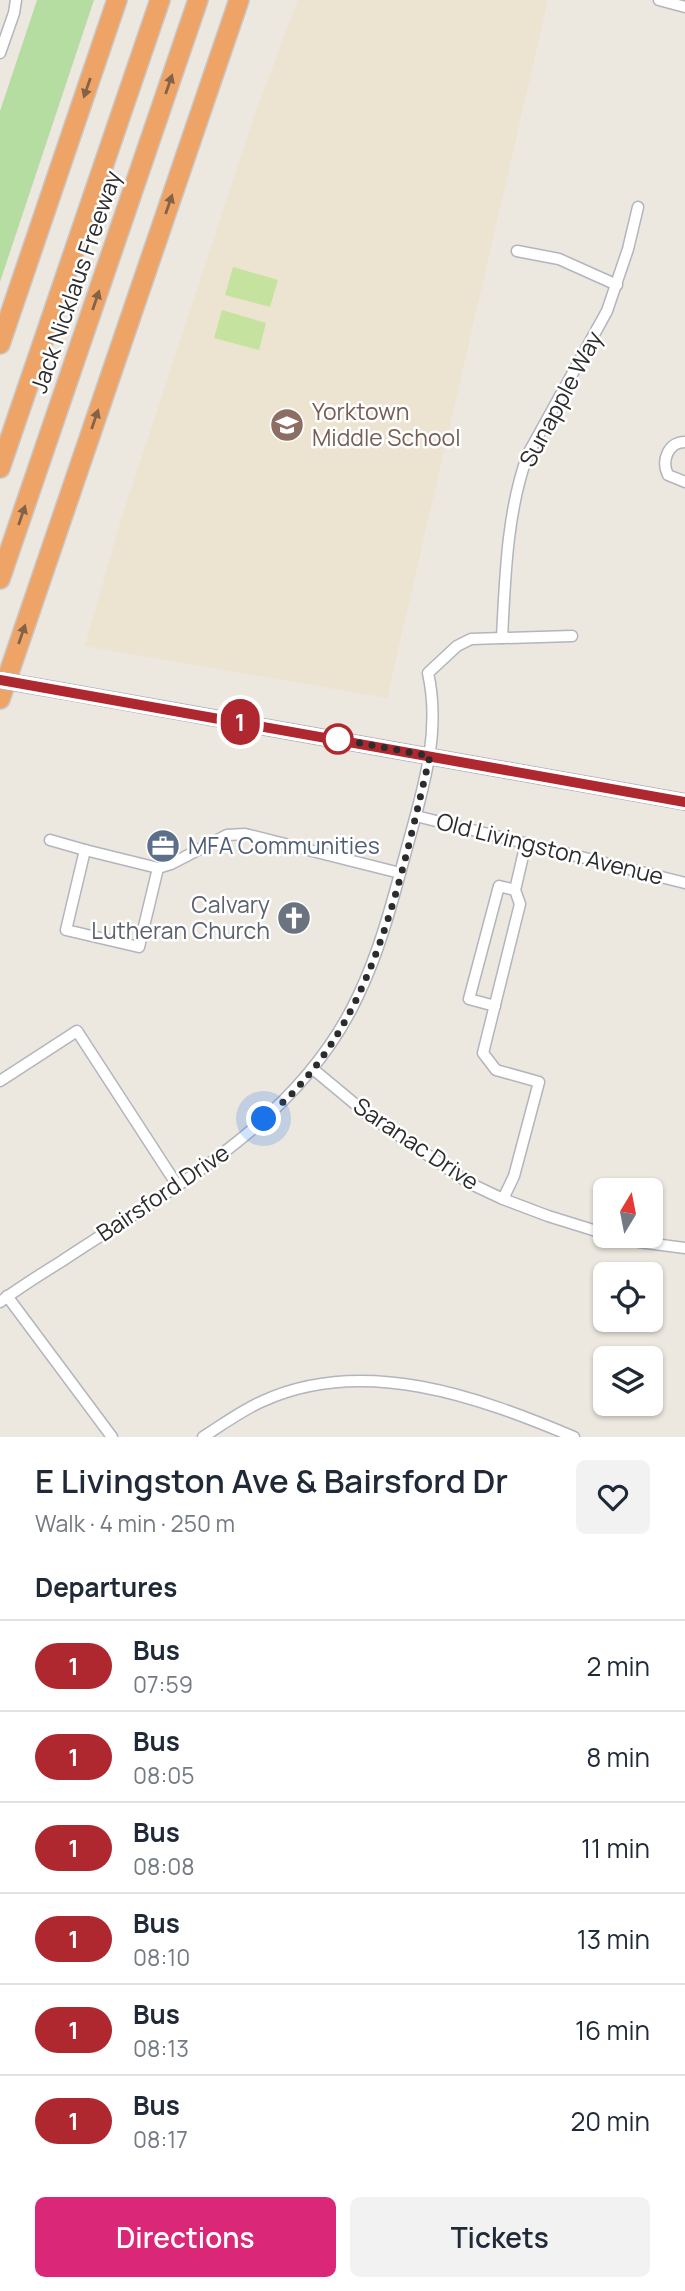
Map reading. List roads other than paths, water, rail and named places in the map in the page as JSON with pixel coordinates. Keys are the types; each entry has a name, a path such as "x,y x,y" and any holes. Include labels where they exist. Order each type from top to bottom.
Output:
{"highway":[{"path":"0,344 117,0"},
{"name":"Jack Nicklaus Freeway","path":"0,468 160,0"},
{"name":"Jack Nicklaus Freeway","path":"0,579 198,0"},
{"path":"0,699 239,0"}],"main road":[{"path":"0,680 685,802"}],"street":[{"path":"0,54 16,0"},
{"path":"659,0 685,6"},
{"name":"Sunapple Way","path":"502,638 509,535 522,470 528,454 607,311 628,249 638,207"},
{"path":"517,251 559,259 617,285"},
{"path":"685,442 673,445 668,452 665,468 668,475 685,482"},
{"path":"502,638 572,636"},
{"name":"Bairsford Drive","path":"4,1299 177,1185 247,1135 299,1086 313,1069 358,998 383,935 430,756 434,706 428,673 457,646 471,639 502,638"},
{"name":"Old Livingston Avenue","path":"416,816 685,883"},
{"path":"50,840 159,868 219,838 236,833 400,873"},
{"path":"503,1199 514,1176 539,1082 496,1070 483,1053 520,904 515,890 526,843"},
{"path":"85,850 66,930 139,947 159,868"},
{"path":"495,1006 469,999 499,886 515,890"},
{"path":"0,1081 77,1031 177,1185"},
{"name":"Saranac Drive","path":"313,1069 367,1114 453,1173 503,1199 593,1230"},
{"name":"Saranac Drive","path":"663,1245 685,1248"},
{"path":"4,1299 112,1437"},
{"path":"203,1437 262,1401 322,1384 366,1380 451,1394 498,1407 574,1437"}],"place":[{"name":"Yorktown Middle School","path":"287,425"},
{"name":"MFA Communities","path":"163,846"},
{"name":"Calvary Lutheran Church","path":"294,918"}]}
